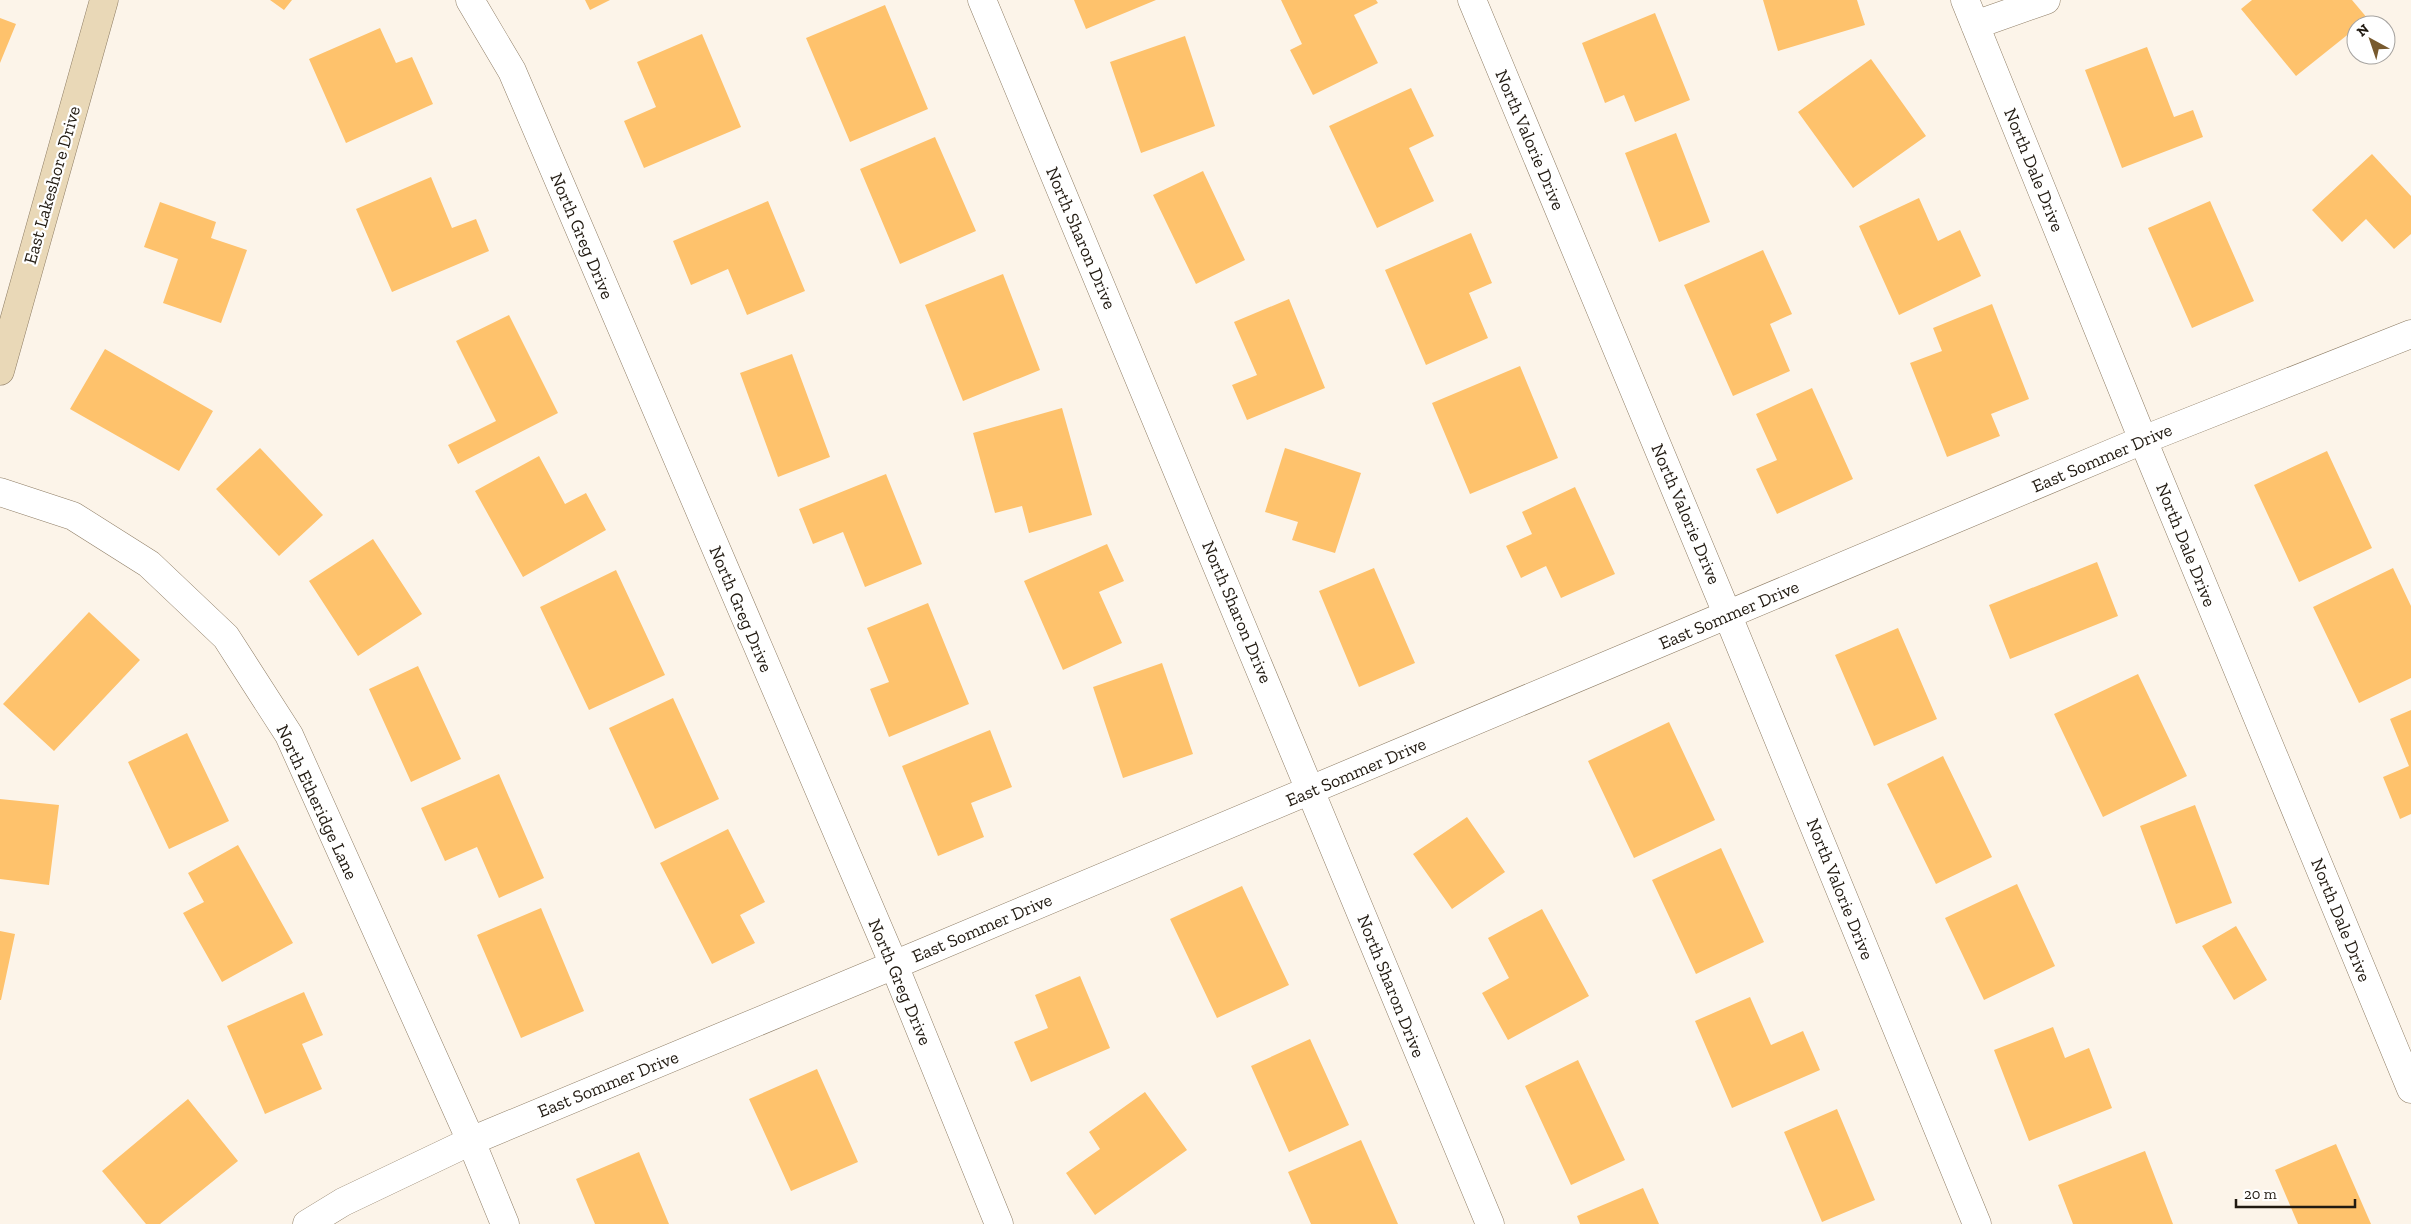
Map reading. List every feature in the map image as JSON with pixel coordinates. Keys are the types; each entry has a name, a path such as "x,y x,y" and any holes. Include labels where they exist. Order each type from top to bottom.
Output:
{"main road":[{"name":"East Lakeshore Drive","path":"0,371 104,0"}],"street":[{"name":"North Greg Drive","path":"470,0 512,72 894,966 999,1224"},
{"name":"North Sharon Drive","path":"982,0 1490,1224"},
{"name":"North Valorie Drive","path":"1472,0 1728,616 1977,1224"},
{"name":"North Dale Drive","path":"1965,0 2143,440 2411,1089"},
{"path":"1975,25 2046,0"},
{"name":"East Sommer Drive","path":"307,1224 343,1202 471,1140 894,966 2143,440 2411,334"},
{"name":"North Etheridge Lane","path":"0,492 73,516 90,526 149,564 226,637 289,735 471,1140 505,1224"}],"building":[{"path":"270,0 292,0 284,10"},
{"path":"585,0 610,0 590,10"},
{"path":"1074,0 1156,0 1086,29"},
{"path":"1281,0 1376,0 1378,3 1354,15 1378,63 1313,95 1290,50 1302,44"},
{"path":"1763,0 1857,0 1865,25 1778,51"},
{"path":"2252,0 2352,0 2365,15 2346,15 2346,36 2296,76 2241,9"},
{"path":"885,5 928,109 850,142 806,38"},
{"path":"1655,13 1690,100 1635,122 1624,95 1605,103 1582,43"},
{"path":"0,18 16,24 0,63"},
{"path":"380,28 396,63 412,57 433,104 346,143 309,59"},
{"path":"702,34 741,127 644,168 624,121 656,107 637,62"},
{"path":"1185,36 1215,126 1141,153 1110,62"},
{"path":"2147,47 2174,117 2193,110 2203,137 2122,168 2085,70"},
{"path":"1871,59 1926,136 1853,188 1798,112"},
{"path":"1411,88 1434,136 1409,148 1434,201 1377,228 1329,126"},
{"path":"1676,133 1710,222 1659,242 1625,153"},
{"path":"935,137 976,231 900,264 860,169"},
{"path":"2372,154 2411,196 2411,234 2394,249 2366,219 2342,242 2312,210"},
{"path":"1203,171 1245,260 1196,284 1153,195"},
{"path":"431,177 452,228 476,219 489,251 392,292 356,209"},
{"path":"1919,198 1938,241 1960,230 1981,276 1899,315 1859,226"},
{"path":"768,201 805,291 747,315 728,269 691,285 673,241"},
{"path":"2210,201 2254,301 2192,328 2148,228"},
{"path":"160,202 216,222 211,238 247,250 221,323 163,303 178,259 144,247"},
{"path":"1471,233 1492,283 1469,293 1488,338 1426,365 1385,270"},
{"path":"1763,250 1792,314 1770,324 1790,371 1733,396 1684,285"},
{"path":"1003,274 1040,370 963,401 925,305"},
{"path":"1289,299 1325,388 1247,420 1232,385 1257,375 1234,322"},
{"path":"1992,304 2029,399 1991,414 2000,436 1947,457 1910,363 1942,351 1933,328"},
{"path":"509,315 558,413 458,464 448,445 496,421 456,341"},
{"path":"105,349 213,411 179,471 70,409"},
{"path":"792,354 830,457 778,477 740,373"},
{"path":"1520,366 1558,458 1470,494 1432,403"},
{"path":"1812,388 1853,479 1777,514 1756,469 1777,460 1756,414"},
{"path":"1062,408 1092,515 1029,533 1022,506 995,513 973,433"},
{"path":"260,448 323,515 279,556 216,489"},
{"path":"1285,448 1361,473 1335,553 1292,540 1298,522 1265,512"},
{"path":"2327,451 2372,548 2299,582 2254,485"},
{"path":"539,456 565,504 586,493 606,530 523,577 475,491"},
{"path":"886,474 922,564 865,587 843,532 813,544 799,509"},
{"path":"1575,487 1615,574 1561,598 1546,566 1521,578 1506,546 1532,534 1522,512"},
{"path":"373,539 422,614 358,656 309,581"},
{"path":"1107,544 1124,581 1099,592 1122,643 1063,670 1024,581"},
{"path":"2097,562 2118,616 2010,659 1989,605"},
{"path":"1374,568 1415,663 1359,687 1319,591"},
{"path":"2393,568 2411,606 2411,678 2359,703 2313,607"},
{"path":"616,570 665,675 589,710 540,607"},
{"path":"928,603 969,704 889,737 870,689 889,682 867,628"},
{"path":"89,612 140,660 54,751 3,704"},
{"path":"1898,628 1937,719 1874,746 1835,655"},
{"path":"1162,663 1193,754 1123,778 1093,687"},
{"path":"418,666 461,759 411,782 369,689"},
{"path":"2138,674 2187,776 2103,817 2054,714"},
{"path":"673,698 719,799 655,829 609,728"},
{"path":"2411,710 2411,814 2400,819 2383,777 2409,766 2390,719"},
{"path":"1669,722 1715,820 1634,858 1588,761"},
{"path":"990,730 1012,787 971,803 984,837 938,856 902,766"},
{"path":"187,733 229,821 169,849 128,762"},
{"path":"1943,756 1992,857 1936,884 1887,784"},
{"path":"499,774 544,878 499,898 477,847 445,861 421,808"},
{"path":"0,799 59,805 49,885 0,879"},
{"path":"2195,805 2232,903 2176,924 2140,826"},
{"path":"1467,817 1505,872 1452,909 1413,854"},
{"path":"728,829 765,902 740,915 755,943 712,964 660,863"},
{"path":"238,845 293,943 222,982 183,913 204,902 188,873"},
{"path":"1721,848 1764,942 1696,974 1652,880"},
{"path":"2017,884 2055,966 1984,1000 1945,918"},
{"path":"1242,886 1289,985 1217,1018 1170,919"},
{"path":"541,908 584,1011 521,1038 477,935"},
{"path":"1542,909 1589,996 1508,1040 1482,993 1509,978 1488,938"},
{"path":"2236,926 2267,980 2234,1000 2202,946"},
{"path":"0,931 15,934 1,1000 0,1000"},
{"path":"1080,976 1110,1048 1031,1082 1014,1042 1048,1028 1035,995"},
{"path":"304,992 323,1035 302,1044 322,1089 265,1114 227,1026"},
{"path":"1750,997 1771,1045 1803,1031 1820,1070 1732,1108 1695,1021"},
{"path":"2053,1027 2065,1058 2089,1048 2112,1108 2029,1141 1994,1050"},
{"path":"1310,1039 1349,1125 1289,1152 1251,1066"},
{"path":"1578,1060 1625,1160 1571,1185 1525,1086"},
{"path":"817,1069 858,1162 791,1191 749,1099"},
{"path":"1145,1092 1187,1150 1095,1215 1066,1173 1100,1149 1089,1132"},
{"path":"188,1099 238,1161 160,1224 146,1224 102,1171"},
{"path":"1837,1109 1875,1200 1822,1222 1784,1132"},
{"path":"1361,1140 1398,1224 1311,1224 1288,1172"},
{"path":"2336,1144 2371,1224 2298,1224 2275,1170"},
{"path":"2145,1151 2173,1224 2073,1224 2058,1185"},
{"path":"639,1152 669,1224 595,1224 576,1179"},
{"path":"1643,1188 1659,1224 1580,1224 1577,1216"}]}
